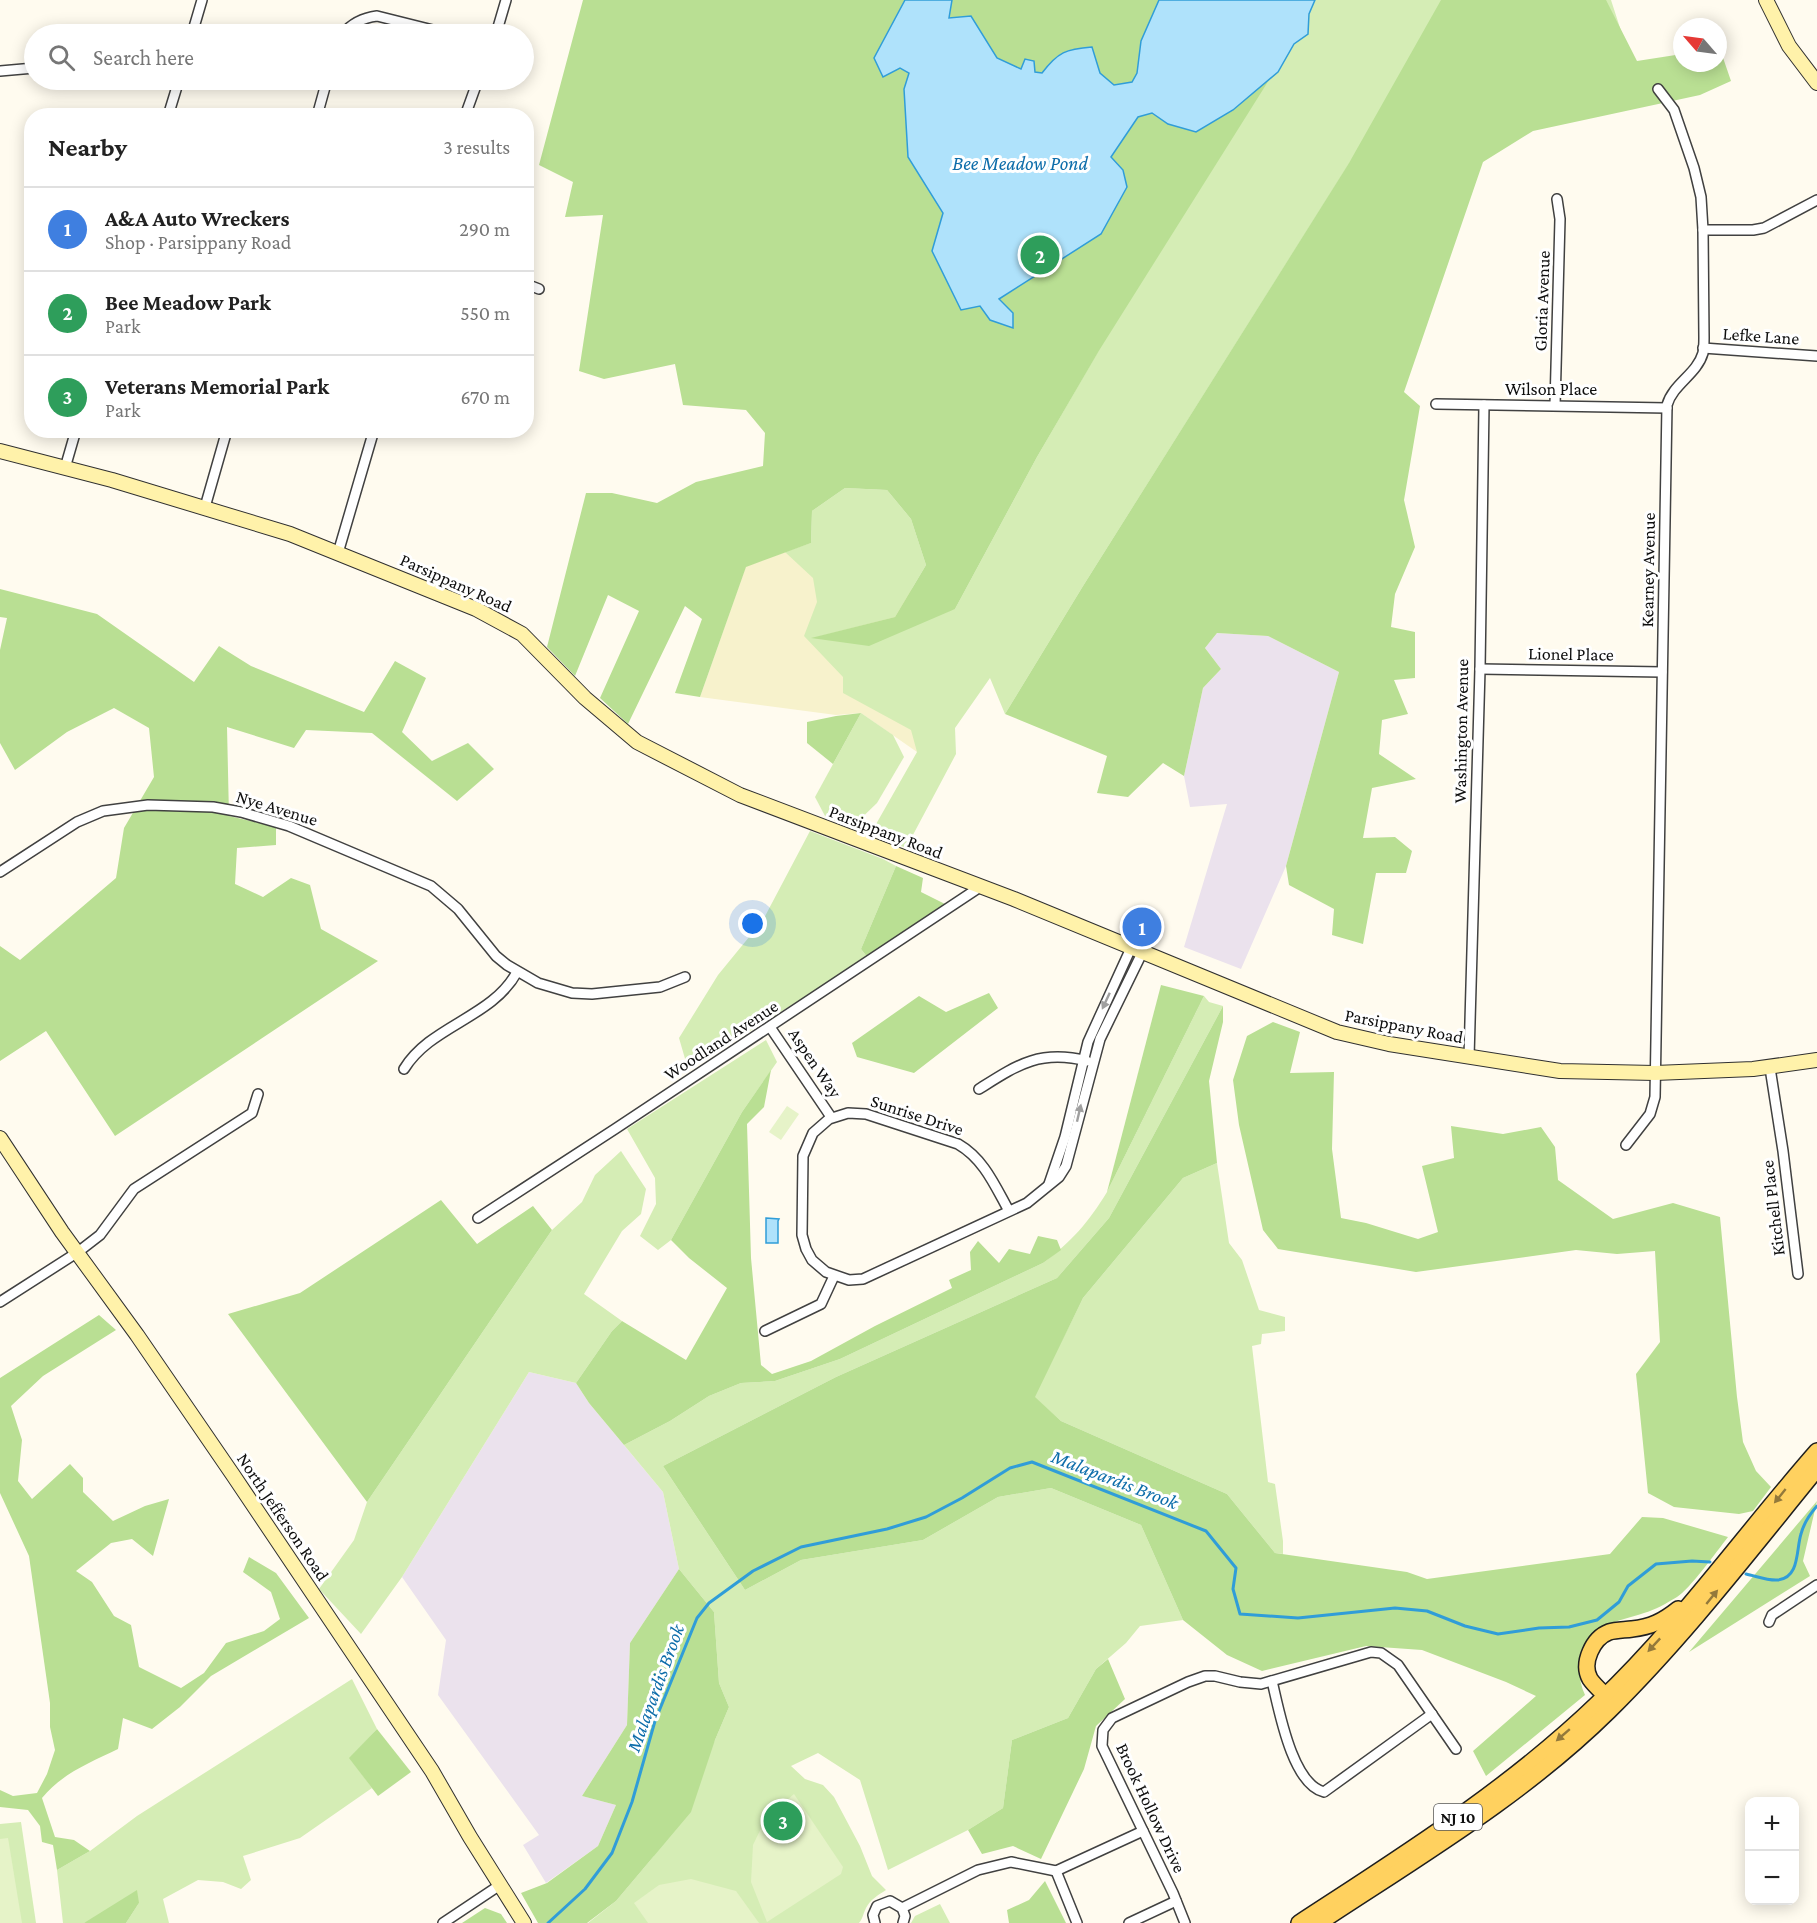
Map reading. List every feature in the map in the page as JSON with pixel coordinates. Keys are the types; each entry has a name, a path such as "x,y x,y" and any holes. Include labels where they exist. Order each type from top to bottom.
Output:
{"main road":[{"path":"1766,0 1789,46 1817,83"},
{"name":"Parsippany Road","path":"0,451 205,507 290,534 476,609 519,632 618,728 637,742 740,795 980,887 1337,1032 1364,1039 1560,1071 1655,1073 1770,1068 1817,1060"},
{"name":"North Jefferson Road","path":"0,1138 33,1190 220,1457 432,1771 524,1923"},
{"name":"NJ 10","path":"1299,1923 1490,1794 1529,1765 1606,1696 1657,1643 1817,1451"},
{"name":"NJ 10","path":"1319,1923 1509,1796 1589,1730 1653,1667 1682,1634 1817,1469"},
{"path":"1606,1696 1591,1680 1587,1669 1591,1651 1601,1637 1612,1631 1644,1628 1659,1623 1706,1586"}],"street":[{"path":"195,24 202,0"},
{"path":"499,24 506,0"},
{"path":"353,24 365,18 377,16 409,24"},
{"path":"0,71 24,69"},
{"path":"170,108 175,90"},
{"path":"319,108 324,90"},
{"path":"468,108 474,90"},
{"name":"Kearney Avenue","path":"1626,1145 1650,1114 1655,1097 1667,408 1671,394 1698,363 1703,348 1701,197 1694,168 1674,110 1658,90"},
{"name":"Gloria Avenue","path":"1555,405 1560,219 1557,199"},
{"path":"1703,230 1764,228 1817,200"},
{"path":"534,288 539,290"},
{"name":"Lefke Lane","path":"1703,348 1817,356"},
{"name":"Wilson Place","path":"1436,404 1667,408"},
{"name":"Washington Avenue","path":"1469,1057 1484,405"},
{"path":"66,468 74,438"},
{"path":"205,507 225,438"},
{"path":"338,553 372,438"},
{"name":"Lionel Place","path":"1479,669 1662,672"},
{"name":"Nye Avenue","path":"0,872 77,822 103,811 157,805 213,807 241,812 289,826 431,886 458,909 496,956 517,972 553,988 592,994 660,987 685,977"},
{"name":"Woodland Avenue","path":"478,1218 980,887"},
{"path":"831,1118 813,1133 802,1156 802,1236 812,1260 834,1276 855,1280 872,1276 1037,1196 1049,1184 1069,1138 1094,1027 1136,950"},
{"path":"404,1069 420,1049 503,993 517,972"},
{"name":"Aspen Way","path":"770,1027 831,1118"},
{"path":"979,1089 1010,1070 1034,1059 1047,1056 1088,1061"},
{"name":"Kitchell Place","path":"1770,1068 1798,1274"},
{"path":"0,1302 78,1252 100,1235 134,1190 252,1113 258,1094"},
{"name":"Sunrise Drive","path":"831,1118 848,1113 866,1114 958,1144 978,1158 1009,1211"},
{"path":"765,1331 821,1304 834,1276"},
{"path":"1769,1622 1772,1614 1817,1585"},
{"name":"Brook Hollow Drive","path":"1185,1923 1102,1746 1102,1734 1108,1721 1205,1676 1261,1684 1357,1654 1371,1652 1380,1653 1398,1665 1456,1749"},
{"path":"1272,1681 1289,1748 1311,1786 1324,1792 1432,1714"},
{"path":"902,1908 978,1870 1011,1862 1056,1871 1143,1831"},
{"path":"1056,1871 1077,1923"},
{"path":"442,1923 500,1885"},
{"path":"875,1923 875,1910 881,1903 890,1901 902,1908 903,1923"},
{"path":"1130,1923 1176,1901"}],"shaded area":[{"path":"811,543 955,609 917,752 861,713 836,715 700,697 746,566"},
{"path":"1217,633 1268,636 1339,672 1286,866 1241,969 1184,947 1227,804 1190,807 1184,776 1203,688 1221,669 1205,648"},
{"path":"529,1372 576,1383 589,1403 663,1492 679,1569 630,1643 627,1725 582,1796 616,1805 598,1846 546,1883 523,1845 539,1835 438,1695 446,1640 402,1577"}],"green space":[{"path":"583,0 905,0 874,58 909,73 904,89 908,157 943,213 932,252 980,306 1012,328 1013,313 999,299 1101,234 1123,170 1111,157 1138,117 1152,112 1168,124 1233,110 1269,80 1100,349 1037,457 955,609 869,646 811,638 895,617 926,565 911,519 887,490 845,488 812,511 811,543 746,567 700,697 675,693 702,619 685,606 628,724 600,698 639,611 608,595 575,676 547,647 586,493 612,493 657,503 696,482 763,466 765,433 746,410 683,405 675,364 604,379 579,371 603,215 565,217 573,182 539,165"},
{"path":"786,0 1611,0 1634,71 1352,159 1005,714 990,678 955,728 956,754 906,848 871,833 917,752 911,730 843,693 843,677 804,636 817,602 813,578 785,552 811,543 812,511 845,488 887,490 911,519 926,565 895,617 813,638 955,609 1037,457 1099,350"},
{"path":"952,0 1159,0 1141,41 1137,73 1132,82 1114,85 1100,73 1091,47 1063,53 1053,60 1043,73 1035,72 1034,61 1025,59 1021,70 997,58 971,16 949,18"},
{"path":"1441,0 1606,0 1637,61 1673,55 1673,72 1727,72 1727,69 1731,81 1700,95 1533,131 1483,162 1404,392 1420,406 1404,500 1415,547 1395,594 1391,627 1415,632 1415,678 1394,680 1408,714 1382,720 1379,754 1416,779 1372,788 1363,838 1395,837 1412,851 1406,873 1376,873 1363,944 1332,935 1334,909 1289,885 1286,866 1339,672 1268,636 1217,633 1205,648 1221,669 1203,688 1184,776 1163,763 1128,797 1097,793 1107,756 1005,714 1349,163"},
{"path":"0,589 97,614 194,682 219,646 251,666 364,712 395,661 426,678 402,732 432,761 468,743 494,769 457,801 372,733 306,730 294,748 227,727 229,816 276,827 276,845 237,848 235,884 263,897 291,878 310,885 321,929 378,961 115,1136 46,1031 0,1061 0,946 20,960 116,878 124,828 154,777 149,728 114,708 67,732 15,770 0,743 0,650 7,618 0,617"},
{"path":"861,713 893,735 904,757 877,803 851,828 825,816 815,797"},
{"path":"861,713 833,764 807,743 807,722"},
{"path":"810,831 896,866 861,949 868,958 688,1069 679,1038 718,975 763,920"},
{"path":"896,866 923,878 921,892 945,904 868,958 861,949"},
{"path":"1161,985 1204,996 1107,1192"},
{"path":"989,993 998,1008 914,1073 857,1057 852,1043 919,996 946,1012"},
{"path":"1204,996 1209,1002 1223,1006 1109,1218 1057,1278 836,1377 663,1466 745,1590 801,1560 923,1540 998,1497 1051,1488 1141,1525 1183,1620 1140,1626 1126,1643 1096,1669 1068,1718 1012,1740 1003,1808 968,1830 888,1870 860,1780 818,1753 791,1766 805,1779 823,1785 834,1797 860,1846 872,1876 886,1890 870,1903 859,1923 588,1923 616,1901 653,1857 715,1740 729,1707 719,1683 714,1612 679,1569 663,1492 624,1445 670,1421 709,1396 741,1383 775,1381 840,1359 1043,1263 1079,1231 1107,1192"},
{"path":"1223,1006 1223,1022 1209,1081 1217,1163 1183,1178 1083,1298 1035,1397 1061,1421 1227,1494 1275,1553 1407,1572 1427,1579 1610,1554 1642,1517 1663,1518 1728,1537 1696,1579 1677,1597 1652,1610 1604,1627 1596,1633 1584,1648 1581,1657 1580,1676 1585,1695 1486,1776 1473,1751 1536,1696 1422,1650 1366,1646 1262,1671 1227,1655 1183,1620 1141,1525 1051,1488 998,1497 923,1540 801,1560 745,1590 663,1466 836,1377 1057,1278 1109,1218"},
{"path":"1273,1022 1300,1032 1290,1073 1334,1072 1332,1149 1341,1218 1418,1239 1438,1232 1422,1166 1454,1158 1451,1126 1503,1134 1541,1127 1555,1147 1558,1180 1613,1219 1673,1203 1720,1217 1743,1442 1756,1471 1771,1487 1753,1511 1739,1514 1674,1507 1648,1493 1636,1374 1660,1342 1655,1251 1617,1254 1576,1250 1416,1272 1278,1249 1263,1230 1239,1125 1233,1080 1247,1036"},
{"path":"766,1040 777,1062 742,1112 671,1240 658,1250 640,1236 656,1204 655,1178 627,1129"},
{"path":"771,1070 764,1107 747,1124 751,1258 761,1365 772,1374 811,1361 952,1288 949,1280 971,1270 970,1252 978,1241 999,1263 1009,1249 1030,1254 1038,1236 1057,1240 1061,1250 1043,1263 840,1359 775,1381 741,1383 709,1396 670,1421 624,1445 589,1403 576,1383 612,1331 622,1321 686,1360 727,1288 689,1258 671,1240 742,1112"},
{"path":"787,1106 799,1114 781,1140 769,1132"},
{"path":"621,1151 646,1189 641,1214 622,1231 584,1294 622,1321 612,1331 576,1383 529,1372 402,1577 361,1634 319,1589 354,1540 367,1502 552,1230 582,1202 595,1175"},
{"path":"1217,1163 1229,1243 1242,1260 1259,1310 1285,1317 1285,1331 1262,1334 1261,1344 1252,1346 1268,1482 1275,1484 1283,1554 1275,1553 1227,1494 1061,1421 1034,1397 1083,1298 1183,1178"},
{"path":"441,1200 477,1244 533,1206 552,1230 367,1502 228,1314 300,1293"},
{"path":"99,1315 116,1330 43,1376 11,1406 22,1440 18,1481 32,1499 70,1464 83,1478 83,1492 113,1521 145,1506 169,1499 153,1556 132,1539 111,1543 76,1571 92,1582 114,1616 131,1625 139,1667 181,1688 204,1673 226,1643 264,1631 280,1619 271,1592 243,1572 249,1557 276,1573 309,1618 211,1676 180,1707 152,1729 123,1718 118,1749 77,1769 50,1789 42,1798 55,1837 74,1840 90,1851 57,1870 53,1845 42,1842 40,1826 28,1810 0,1807 0,1790 13,1796 37,1793 47,1774 55,1750 50,1727 50,1703 29,1556 0,1493 0,1378"},
{"path":"1817,1501 1803,1561 1810,1576 1689,1652"},
{"path":"679,1569 714,1612 719,1683 729,1707 715,1740 691,1812 616,1901 587,1923 538,1923 521,1893 547,1883 598,1846 616,1805 582,1796 627,1725 630,1643"},
{"path":"1108,1659 1125,1699 1096,1726 1084,1769 1041,1859 1013,1846 982,1854 968,1830 1003,1808 1012,1740 1068,1718 1096,1669"},
{"path":"352,1679 377,1729 350,1758 372,1788 300,1838 243,1856 251,1880 241,1889 223,1882 198,1880 163,1899 169,1923 126,1923 139,1903 84,1923 63,1923 57,1870 90,1851 137,1816"},
{"path":"377,1729 411,1772 378,1796 349,1758"},
{"path":"794,1794 843,1867 841,1874 767,1922 751,1882 753,1845 766,1818"},
{"path":"21,1822 36,1923 0,1923 0,1824"},
{"path":"8,1838 22,1923 0,1923 0,1839"},
{"path":"691,1879 736,1891 759,1923 648,1923 634,1903 659,1885"},
{"path":"1045,1881 1066,1923 1009,1923 1007,1910 1029,1900"},
{"path":"137,1890 139,1903 126,1923 84,1923"},
{"path":"940,1904 950,1923 911,1923 915,1916"},
{"path":"485,1908 501,1914 507,1923 462,1923"}],"water":[{"name":"Bee Meadow Pond","path":"905,0 952,0 949,18 971,16 997,58 1021,69 1025,59 1034,61 1035,72 1042,73 1053,60 1063,53 1092,47 1100,73 1114,85 1132,82 1137,73 1141,41 1159,0 1315,0 1309,14 1308,34 1294,44 1278,72 1233,110 1196,132 1168,124 1152,113 1138,117 1111,157 1123,170 1127,187 1101,234 999,299 1013,313 1013,328 990,320 980,306 961,310 932,251 943,213 908,157 904,89 909,73 900,68 883,77 874,58"},
{"path":"766,1218 779,1219 778,1243 766,1243"}],"waterway":[{"name":"Malapardis Brook","path":"548,1923 585,1889 612,1853 632,1802 655,1721 697,1618 709,1603 753,1571 801,1547 887,1529 926,1517 1010,1468 1032,1462 1206,1531 1236,1568 1233,1589 1240,1614 1298,1618 1395,1608 1427,1611 1465,1626 1498,1634 1539,1628 1569,1627 1597,1620 1619,1602 1628,1586 1656,1564 1710,1562"},
{"name":"Malapardis Brook","path":"1746,1574 1774,1580 1785,1578 1790,1574 1794,1569 1804,1526 1817,1506"}],"place":[{"name":"Bee Meadow Park","path":"1040,255"},
{"name":"A&A Auto Wreckers","path":"1142,927"},
{"name":"Veterans Memorial Park","path":"783,1821"}]}
